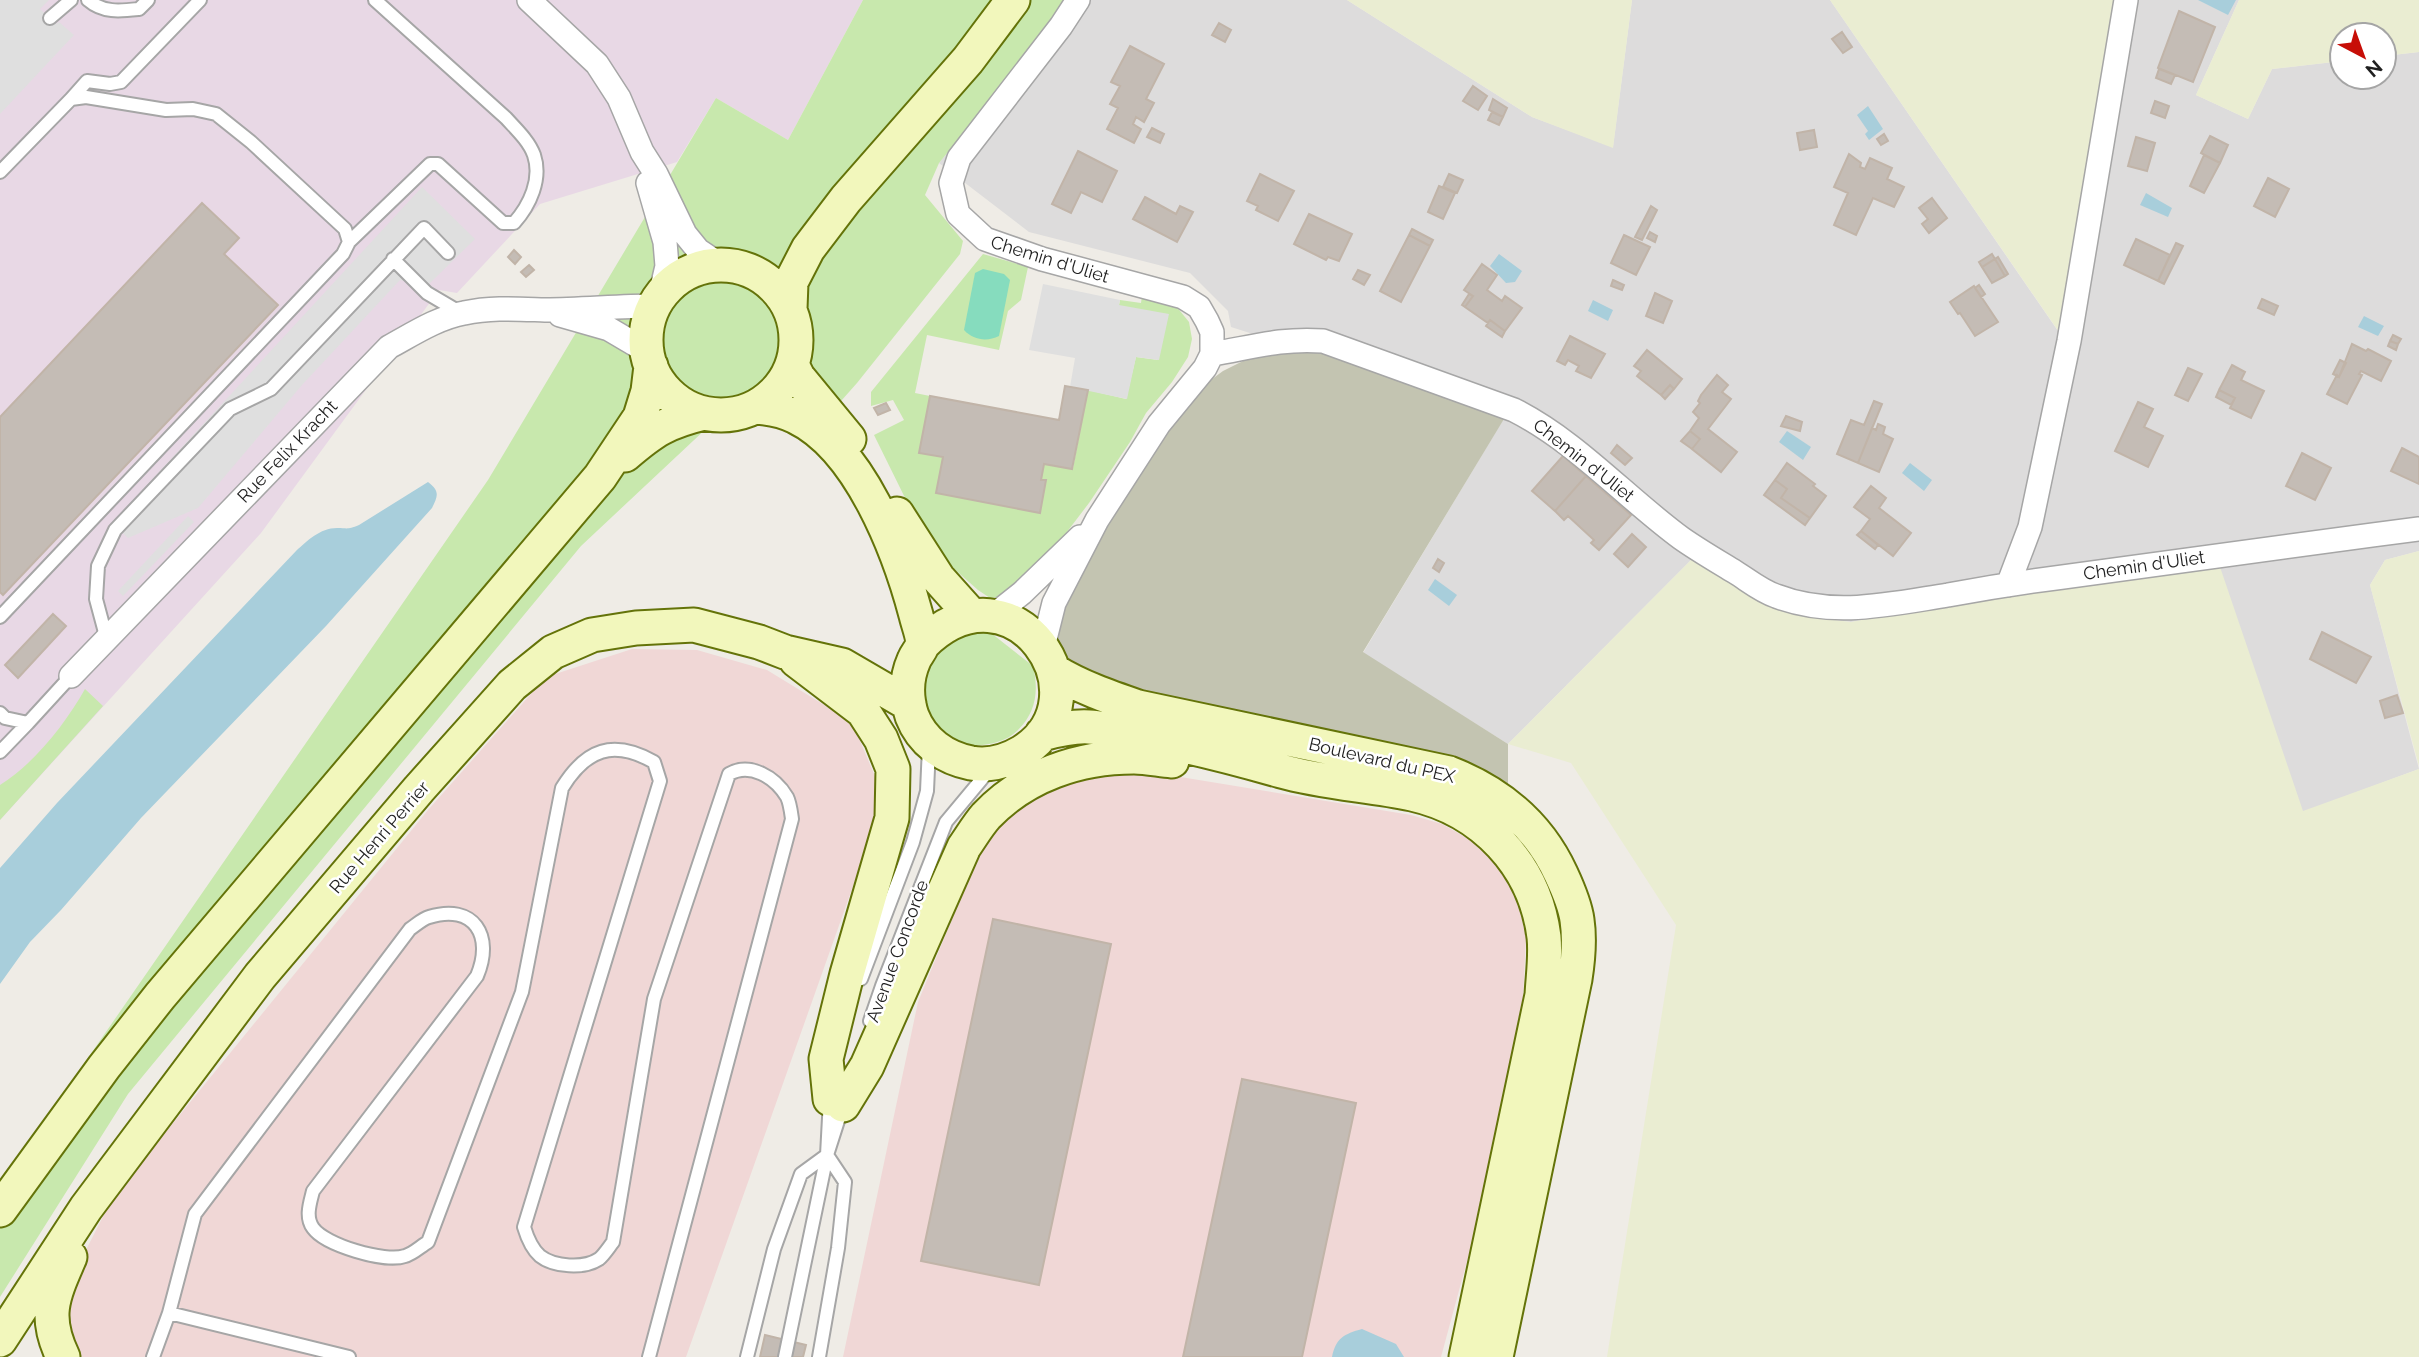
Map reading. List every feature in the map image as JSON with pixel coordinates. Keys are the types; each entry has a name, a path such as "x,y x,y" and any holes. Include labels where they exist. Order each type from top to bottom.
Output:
{"main road":[{"path":"790,309 791,282 808,249 846,199 968,60 1013,0"},
{"path":"0,1210 104,1067 194,954 600,477 640,416 648,391 647,326 657,301 676,280 696,269 768,259 781,252 846,199"},
{"path":"730,266 761,275 778,290 790,309 796,327 792,365 784,382 756,407"},
{"path":"649,359 659,382 671,396 687,407 704,413"},
{"path":"792,365 798,377 858,449 938,578 983,616"},
{"path":"600,477 653,431 676,420 704,413 730,414 756,407 776,409 798,417 826,437 842,454 863,487 896,548 923,645"},
{"path":"983,616 1021,626 1049,659 1055,704 1042,734 1029,747 1013,757 995,763 978,764 943,754 929,743 913,718 909,704 909,673 923,645 937,631 953,621 983,616"},
{"name":"Rue Henri Perrier","path":"0,1340 86,1208 268,965 512,685 553,652 592,635 636,628 694,625 759,642 785,652 842,665 909,704"},
{"path":"785,652 863,711 881,739 893,769 892,818 847,974 826,1059 836,1102"},
{"name":"Boulevard du PEX","path":"1049,659 1090,689 1138,707 1449,773 1496,794 1520,814 1542,838 1569,891 1577,919 1579,948 1573,992 1496,1357"},
{"name":"Boulevard du PEX","path":"1042,734 1077,728 1109,730 1212,751 1287,773 1415,795 1450,807 1473,820 1507,849 1523,872 1540,912 1545,940 1542,995 1466,1357"},
{"path":"836,1102 867,1066 964,847 986,816 1024,784 1050,770 1093,761 1134,757 1287,773"},
{"path":"63,1357 50,1318 57,1288 74,1247 114,1170"}],"street":[{"path":"528,0 597,64 619,98 642,152 656,174 685,234 698,250 730,266"},
{"name":"Chemin d'Uliet","path":"1078,0 959,158 951,183 958,214 985,240 1042,259 1183,297 1199,307 1207,321 1212,332 1212,354 1266,342 1297,339 1323,341 1514,410 1543,425 1576,449 1682,538 1773,595 1800,604 1853,609 2251,550 2419,529"},
{"path":"2008,585 2030,527 2069,341 2126,0"},
{"path":"642,152 665,242 667,266 657,301"},
{"name":"Rue Felix Kracht","path":"71,677 389,346 434,323 461,313 494,308 547,310 657,301"},
{"name":"Rue Felix Kracht","path":"547,310 609,329 649,359"},
{"path":"1049,659 1054,603 1097,520 1159,424 1205,368 1212,354"},
{"path":"983,616 1022,593 1097,520"}],"lane":[{"path":"50,18 71,0"},
{"path":"88,0 98,7 115,11 139,9 148,0"},
{"path":"0,172 87,81 110,84 121,82 200,0"},
{"path":"0,617 343,254 349,243 430,164 438,164 503,223 514,223 525,211 536,179 534,155 524,138 506,118 375,0"},
{"path":"71,99 86,97 166,110 193,109 216,114 251,142 345,229 349,243"},
{"path":"107,640 96,599 97,566 115,530 230,409 271,389 424,228 448,253"},
{"path":"393,259 427,293 461,313"},
{"path":"0,752 71,677"},
{"path":"0,713 5,719 27,723"},
{"name":"Avenue Concorde","path":"858,992 916,830 927,791 929,743"},
{"path":"153,1357 169,1313 194,1214 410,929 427,917 453,913 468,918 481,933 485,958 477,976 313,1191 308,1212 313,1228 330,1242 386,1258 405,1256 428,1242 522,992 562,788 575,768 588,757 614,750 636,752 654,762 660,781 524,1227 528,1240 540,1256 558,1264 582,1265 600,1259 613,1242 654,999 729,774 737,769 752,770 775,781 789,799 792,819 649,1357"},
{"name":"Avenue Concorde","path":"836,1102 946,822 995,763"},
{"name":"Avenue Concorde","path":"785,1357 827,1155 840,1059"},
{"path":"747,1357 774,1249 801,1174 827,1155 845,1182 838,1248 819,1357"},
{"path":"169,1313 349,1357"}],"shaded area":[{"path":"0,0 863,0 788,140 716,98 677,162 540,204 457,293 439,290 261,533 0,820"},
{"path":"0,0 49,0 40,9 56,24 59,22 74,35 0,114"},
{"path":"1069,0 1347,0 1532,117 1613,147 1632,0 1830,0 2058,331 2116,0 2239,0 2196,95 2248,119 2272,69 2328,63 2328,91 2398,91 2398,54 2419,52 2419,551 2385,560 2370,585 2419,769 2303,812 2016,591 1851,622 1808,617 1768,603 1693,558 1508,744 1363,653 1506,415 1231,327 1228,311 1190,273 1029,232 939,163 1051,26"},
{"path":"1347,0 1632,0 1613,148 1532,117"},
{"path":"1830,0 2116,0 2059,332"},
{"path":"2239,0 2419,0 2419,52 2398,54 2398,21 2328,21 2328,63 2272,69 2248,119 2196,95"},
{"path":"422,187 475,239 429,284 418,285 400,280 302,385 198,508 128,538 112,523"},
{"path":"1043,284 1120,300 1119,305 1169,314 1159,360 1136,357 1127,399 1070,387 1075,358 1029,350"},
{"path":"1293,350 1326,352 1507,414 1363,652 1508,744 1508,788 1161,701 1066,662 1059,649 1056,629 1063,601 1122,499 1174,420 1200,388 1223,371 1251,357"},
{"path":"188,516 194,522 123,596 118,591"},
{"path":"2419,551 2419,766 2370,585 2385,560"},
{"path":"1693,558 1768,603 1808,617 1851,622 2016,591 2219,564 2303,811 2419,769 2419,1357 1607,1357 1676,925 1571,763 1508,744"},
{"path":"632,649 697,650 767,670 852,722 877,781 875,824 686,1357 82,1357 63,1335 67,1287 113,1197 428,810 546,677"},
{"path":"1144,771 1411,815 1442,824 1474,842 1496,863 1518,901 1526,938 1523,997 1480,1213 1441,1357 843,1357 918,1002 982,846 1016,810 1068,779"}],"green space":[{"path":"863,0 1069,0 1051,26 939,163 925,195 963,241 960,254 857,383 810,436 780,423 709,426 581,546 128,1094 0,1297 0,1185 488,480 716,98 788,140"},
{"path":"983,254 1028,267 1021,300 1008,311 999,350 927,335 915,393 930,396 919,453 943,457 937,493 1039,513 1045,480 1041,480 1044,464 1073,468 1088,390 1126,399 1136,357 1158,360 1119,305 1120,300 1141,303 1142,296 1176,306 1189,322 1192,339 1188,357 1172,382 1146,413 1089,503 1057,545 1003,597 990,598 944,560 912,512 874,435 904,420 893,400 871,406 871,392"},
{"path":"983,269 1004,274 1010,280 999,336 985,339 976,338 964,330 975,273"},
{"path":"991,633 1033,666 1036,692 1029,716 1015,733 989,744 964,744 944,734 931,717 925,696 926,674 936,654 956,639"},
{"path":"85,689 103,706 0,820 0,785 25,766 48,742"}],"water":[{"path":"2198,0 2236,0 2228,15"},
{"path":"1868,106 1883,129 1869,140 1865,134 1868,131 1857,115"},
{"path":"2146,193 2172,208 2168,217 2140,205"},
{"path":"1499,254 1522,271 1515,282 1506,283 1490,266"},
{"path":"1593,300 1613,310 1608,321 1588,311"},
{"path":"2364,316 2384,326 2378,336 2358,327"},
{"path":"1787,431 1811,447 1803,460 1779,442"},
{"path":"1910,463 1932,480 1924,491 1902,473"},
{"path":"428,482 437,494 432,508 326,626 141,818 30,942 0,984 0,868 57,803 300,547 325,530 359,525"},
{"path":"1435,579 1457,595 1449,606 1428,590"},
{"path":"1362,1329 1396,1344 1404,1357 1332,1357 1342,1338"}],"building":[{"path":"2179,11 2215,27 2193,82 2158,68"},
{"path":"1219,23 1231,30 1225,42 1212,35"},
{"path":"1842,32 1852,47 1843,53 1832,39"},
{"path":"1130,46 1164,64 1146,99 1154,103 1144,122 1136,117 1133,124 1141,129 1134,143 1107,129 1118,108 1110,104 1120,86 1111,82"},
{"path":"2159,69 2175,75 2171,84 2156,78"},
{"path":"1473,86 1487,96 1478,110 1463,101"},
{"path":"1493,99 1507,108 1503,117 1489,110"},
{"path":"2155,101 2169,106 2165,118 2151,113"},
{"path":"1492,112 1503,117 1499,125 1488,120"},
{"path":"1152,128 1164,134 1160,143 1147,137"},
{"path":"1814,130 1817,147 1800,150 1797,133"},
{"path":"1884,134 1888,141 1881,145 1877,139"},
{"path":"2210,136 2228,145 2220,163 2201,153"},
{"path":"2136,137 2155,143 2147,171 2128,166"},
{"path":"1078,151 1117,171 1102,202 1081,192 1071,213 1052,204"},
{"path":"1849,154 1865,169 1870,158 1892,168 1887,179 1904,187 1894,207 1873,198 1856,235 1834,225 1848,193 1834,187"},
{"path":"2204,155 2220,163 2204,193 2190,186"},
{"path":"1260,174 1294,191 1278,221 1256,210 1258,206 1247,201"},
{"path":"1449,174 1463,180 1457,193 1443,187"},
{"path":"2268,178 2289,189 2275,217 2254,206"},
{"path":"1439,186 1455,193 1443,219 1428,212"},
{"path":"1145,197 1176,214 1180,206 1193,212 1177,242 1133,219"},
{"path":"1932,198 1947,218 1929,233 1922,224 1928,219 1919,208"},
{"path":"202,203 239,238 224,254 278,305 3,595 0,592 0,417"},
{"path":"1651,206 1657,210 1642,240 1635,237"},
{"path":"1309,214 1352,234 1339,261 1328,257 1326,260 1294,244"},
{"path":"1412,229 1433,240 1430,246 1409,235"},
{"path":"1650,232 1657,236 1655,242 1647,238"},
{"path":"1409,235 1430,246 1401,302 1380,291"},
{"path":"1624,235 1650,247 1636,275 1611,263"},
{"path":"2136,239 2170,255 2158,281 2124,265"},
{"path":"2176,243 2183,246 2164,284 2158,281"},
{"path":"514,250 521,257 515,264 508,257"},
{"path":"1992,254 1995,259 1982,267 1979,262"},
{"path":"1998,257 2008,274 2005,276 1995,259"},
{"path":"1995,259 2005,276 1992,283 1982,267"},
{"path":"1482,264 1497,275 1487,290 1502,301 1505,296 1522,308 1505,331 1465,307 1473,296 1464,290"},
{"path":"529,265 534,270 526,277 521,272"},
{"path":"1358,270 1370,275 1364,285 1353,279"},
{"path":"1613,280 1624,285 1622,290 1611,286"},
{"path":"1979,285 1985,294 1981,297 1975,288"},
{"path":"1974,286 1998,322 1975,336 1950,302"},
{"path":"1655,293 1672,301 1663,323 1646,316"},
{"path":"1469,294 1473,296 1465,307 1462,305"},
{"path":"2262,299 2278,306 2274,315 2258,308"},
{"path":"1490,320 1505,331 1502,337 1486,326"},
{"path":"2393,335 2401,339 2398,344 2390,341"},
{"path":"1570,336 1605,354 1591,378 1576,371 1579,366 1568,360 1565,365 1557,361"},
{"path":"2390,341 2398,344 2396,350 2388,346"},
{"path":"2352,344 2391,361 2381,381 2361,371 2359,374 2362,375 2347,404 2327,394 2337,375 2339,377"},
{"path":"1647,350 1682,379 1674,389 1670,385 1661,395 1637,376 1641,371 1634,366"},
{"path":"2340,360 2346,363 2339,377 2333,374"},
{"path":"2232,365 2245,372 2241,380 2264,391 2251,418 2230,408 2235,398 2219,390"},
{"path":"2188,368 2202,374 2188,401 2175,395"},
{"path":"1717,375 1728,385 1722,392 1731,399 1708,429 1737,452 1721,472 1692,449 1700,439 1690,431 1699,418 1693,412 1700,403 1698,401"},
{"path":"1670,385 1674,389 1665,399 1661,395"},
{"path":"1065,386 1088,390 1072,469 1044,464 1041,480 1046,480 1040,513 936,493 943,457 919,453 930,396 1059,420"},
{"path":"2219,390 2235,398 2231,405 2216,397"},
{"path":"1874,401 1882,404 1858,463 1837,454 1851,420 1864,425"},
{"path":"2138,402 2153,409 2144,427 2163,436 2148,467 2115,451"},
{"path":"886,403 890,410 878,415 874,408"},
{"path":"1786,416 1802,422 1800,431 1781,426"},
{"path":"1878,424 1885,427 1883,434 1893,439 1879,472 1858,463 1872,428 1876,430"},
{"path":"1690,431 1700,439 1692,449 1681,441"},
{"path":"1617,445 1632,458 1625,465 1611,453"},
{"path":"2402,448 2419,457 2419,484 2391,471"},
{"path":"2302,453 2331,468 2315,500 2286,486"},
{"path":"1563,456 1586,476 1555,511 1532,491"},
{"path":"1787,463 1826,496 1810,518 1781,498 1787,489 1775,480"},
{"path":"1586,476 1631,515 1599,550 1591,543 1594,540 1568,516 1564,520 1555,511"},
{"path":"1775,480 1787,489 1781,498 1810,518 1805,525 1764,495"},
{"path":"1871,486 1886,498 1879,508 1911,533 1893,556 1861,531 1870,519 1854,507"},
{"path":"1861,531 1878,545 1875,549 1857,535"},
{"path":"1632,534 1646,547 1628,567 1614,554"},
{"path":"1438,559 1444,563 1439,572 1433,568"},
{"path":"53,614 66,626 18,678 5,665"},
{"path":"2322,632 2371,657 2356,683 2310,659"},
{"path":"2397,695 2403,713 2385,718 2380,701"},
{"path":"993,919 1111,944 1039,1285 921,1261"},
{"path":"1242,1079 1356,1103 1302,1357 1183,1357"},
{"path":"765,1335 806,1345 803,1357 760,1357"}]}
